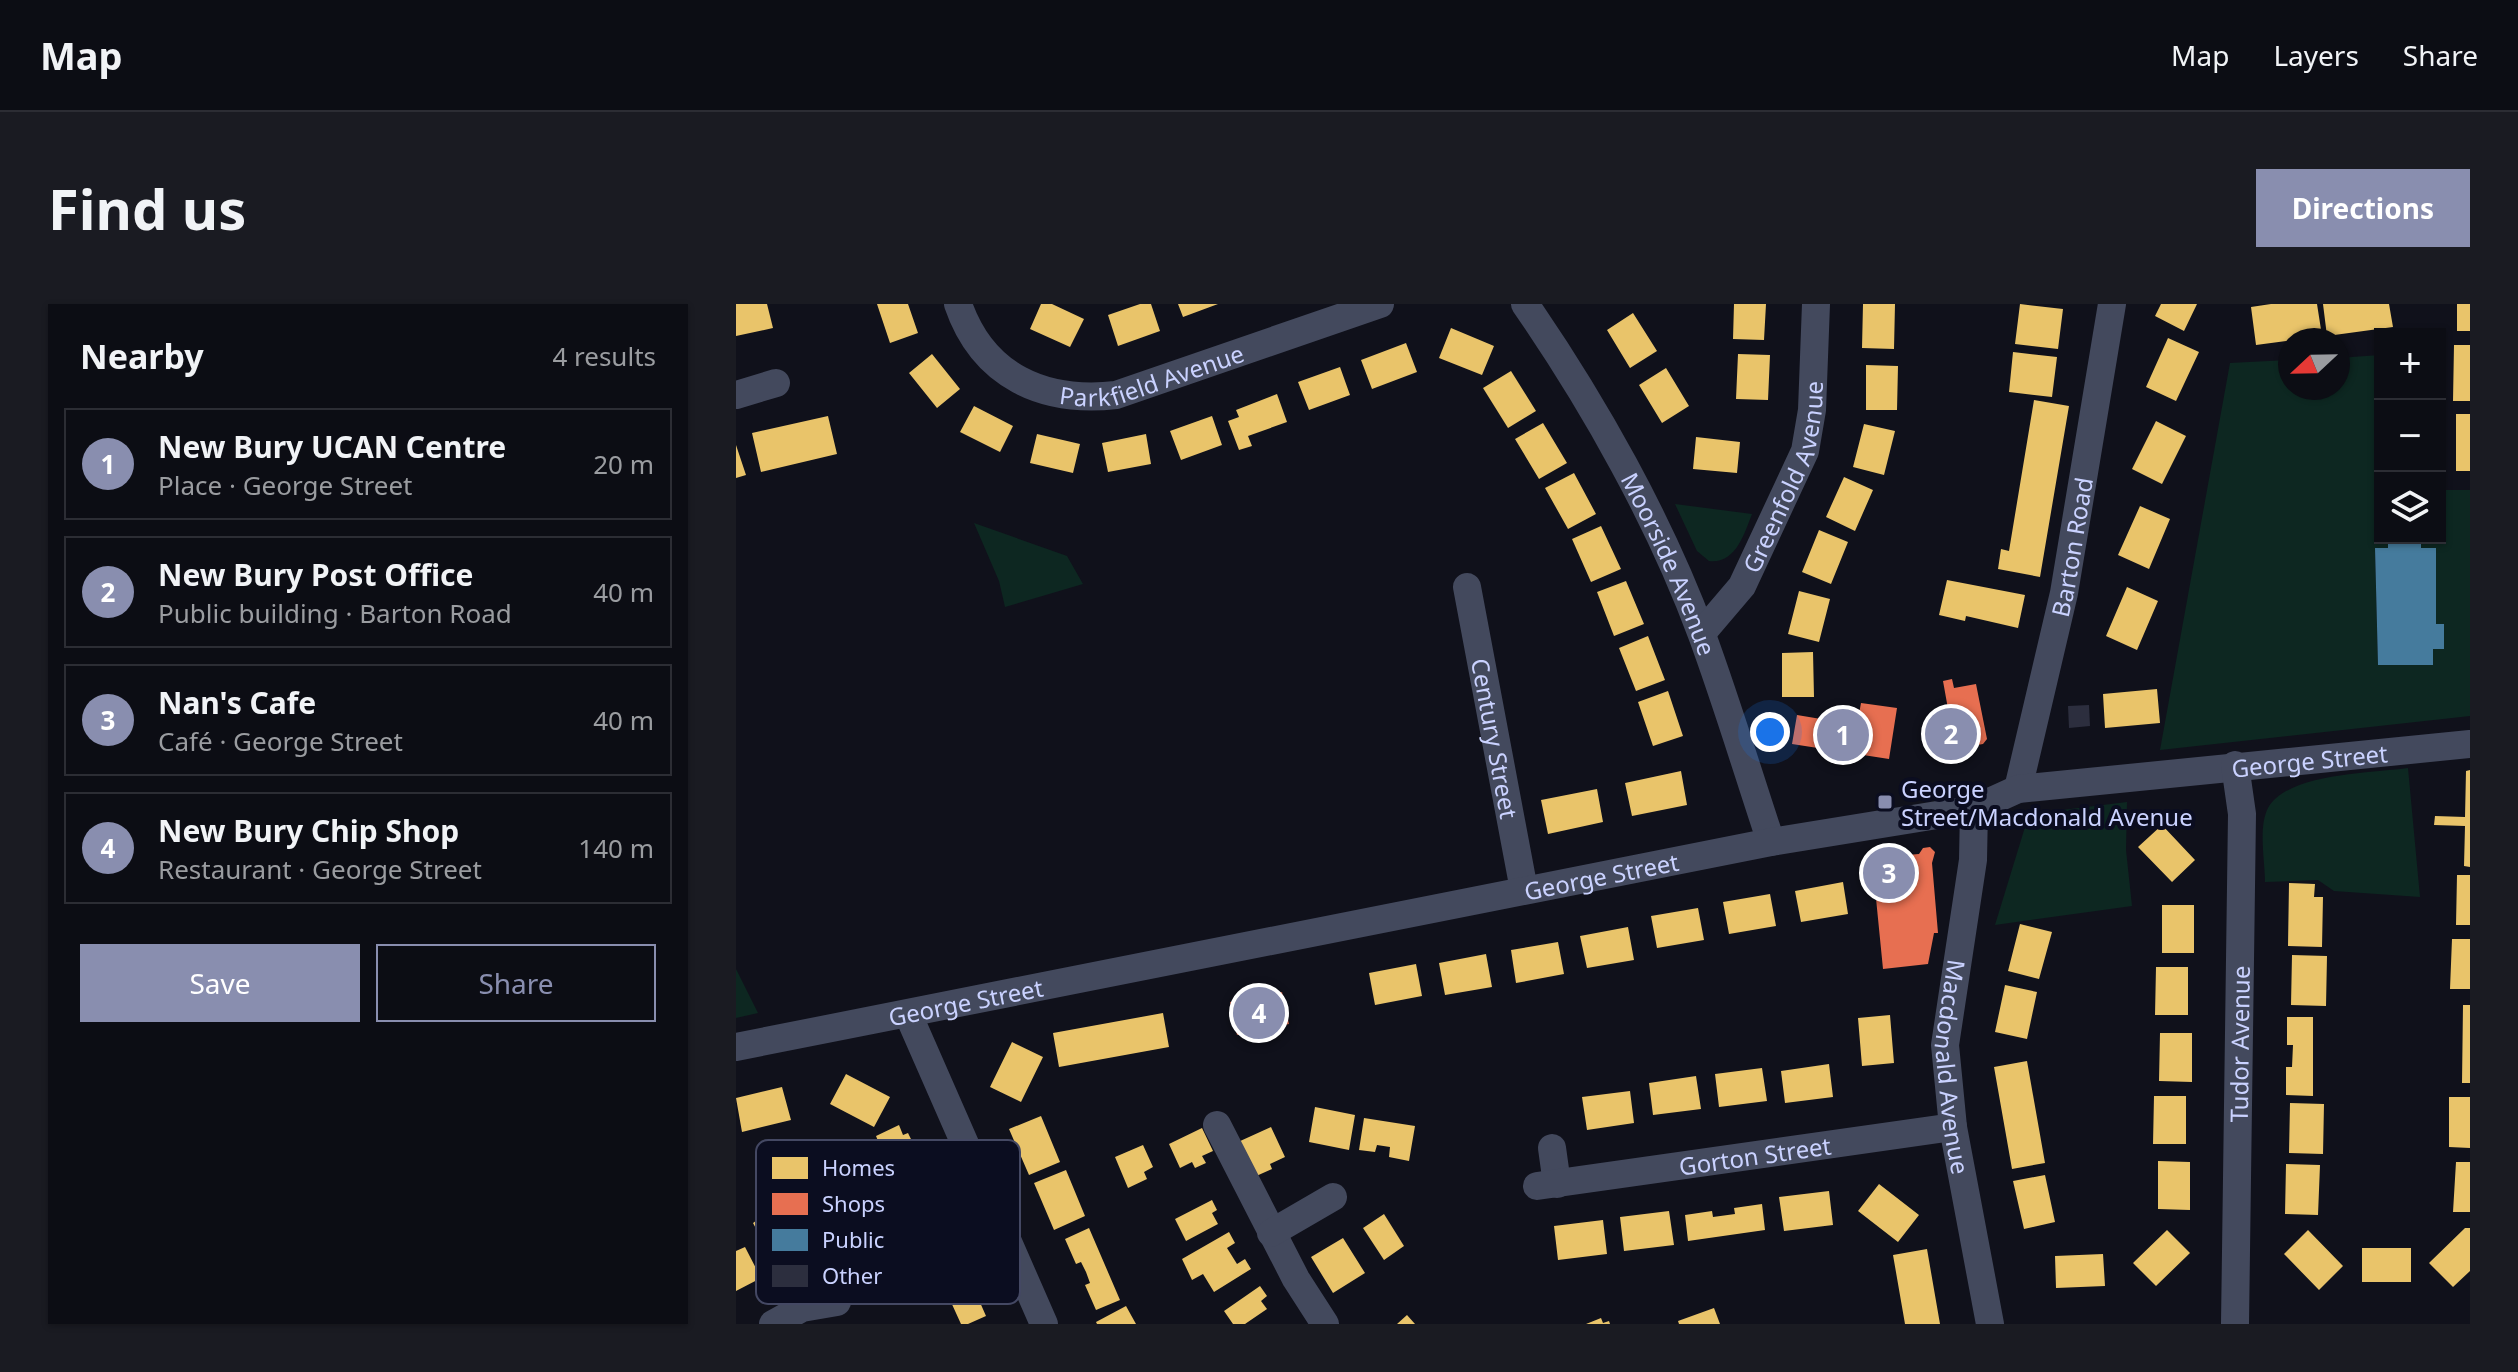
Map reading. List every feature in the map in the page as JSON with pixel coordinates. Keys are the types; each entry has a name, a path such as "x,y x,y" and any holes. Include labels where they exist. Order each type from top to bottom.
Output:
{"street":[{"name":"Parkfield Avenue","path":"958,304 973,335 989,358 1010,375 1059,396 1086,398 1116,395 1380,304"},
{"name":"Moorside Avenue","path":"1525,304 1574,379 1639,495 1702,633 1771,842"},
{"name":"Greenfold Avenue","path":"1702,633 1742,586 1805,451 1812,410 1816,304"},
{"name":"Barton Road","path":"2018,789 2064,593 2112,304"},
{"path":"736,395 776,383"},
{"name":"Century Street","path":"1467,587 1524,890"},
{"name":"George Street","path":"736,1047 1771,842 1974,809 2018,789 2470,744"},
{"name":"Tudor Avenue","path":"2235,765 2242,814 2235,1324"},
{"name":"Macdonald Avenue","path":"1974,809 1973,860 1945,1045 1953,1127 1990,1324"},
{"path":"908,1014 963,1140"},
{"path":"1217,1125 1271,1233 1325,1324"},
{"name":"Gorton Street","path":"1552,1148 1547,1185 1953,1127"},
{"path":"1271,1233 1333,1197"},
{"path":"1020,1269 1044,1324"},
{"path":"773,1324 800,1304"}],"green space":[{"path":"2374,355 2374,544 2388,544 2388,548 2375,549 2378,664 2433,664 2433,649 2444,624 2436,624 2436,548 2421,548 2421,544 2446,544 2446,490 2470,490 2470,716 2160,750 2230,363 2278,361 2278,400 2350,400 2350,357"},
{"path":"1675,504 1752,514 1732,553 1718,561 1709,561 1697,551"},
{"path":"974,523 1067,556 1083,584 1005,607 999,581"},
{"path":"2408,768 2420,897 2334,891 2318,880 2265,882 2263,825 2268,808 2278,796 2311,781"},
{"path":"2127,802 2126,850 2132,906 1995,925 2029,814"},
{"path":"736,969 758,1013 736,1018"}],"building: Homes":[{"path":"736,304 767,304 773,328 736,336"},
{"path":"877,304 908,304 918,333 890,343"},
{"path":"1041,304 1052,304 1084,319 1070,347 1030,329"},
{"path":"1140,304 1151,304 1160,331 1118,346 1108,315"},
{"path":"1178,304 1218,304 1183,317"},
{"path":"1734,304 1766,304 1764,340 1733,339"},
{"path":"1863,304 1895,304 1894,349 1862,348"},
{"path":"2020,304 2063,309 2058,349 2015,344"},
{"path":"2161,304 2197,304 2184,331 2155,316"},
{"path":"2317,304 2321,328 2278,328 2278,342 2256,345 2251,307"},
{"path":"2323,304 2389,304 2393,327 2350,333 2350,328 2326,328"},
{"path":"2457,304 2470,304 2470,331 2457,331"},
{"path":"1633,313 1657,351 1630,368 1607,330"},
{"path":"1451,328 1494,346 1482,375 1439,358"},
{"path":"2168,338 2199,352 2176,401 2146,387"},
{"path":"1406,343 1417,372 1372,389 1361,360"},
{"path":"2454,345 2470,345 2470,401 2453,401"},
{"path":"2013,352 2057,357 2052,397 2009,392"},
{"path":"932,354 960,389 937,408 909,373"},
{"path":"1738,354 1770,355 1768,400 1736,399"},
{"path":"1866,365 1898,366 1897,410 1866,410"},
{"path":"1340,367 1350,395 1309,410 1298,382"},
{"path":"1666,368 1689,406 1662,423 1639,385"},
{"path":"1511,371 1536,411 1508,428 1483,388"},
{"path":"1277,394 1287,422 1248,436 1252,446 1239,450 1228,421 1239,417 1236,410"},
{"path":"2034,400 2069,406 2040,577 1998,569 2001,549 2009,551"},
{"path":"974,406 1013,426 1000,452 960,432"},
{"path":"2456,414 2470,414 2470,471 2456,471"},
{"path":"828,416 837,454 761,472 752,433"},
{"path":"1212,416 1222,445 1181,460 1170,431"},
{"path":"2156,421 2186,436 2162,484 2132,469"},
{"path":"1543,423 1567,463 1539,479 1515,439"},
{"path":"1864,424 1895,431 1884,475 1853,467"},
{"path":"1037,434 1080,444 1073,473 1030,463"},
{"path":"1146,434 1151,464 1108,472 1102,443"},
{"path":"1696,437 1740,442 1737,473 1693,469"},
{"path":"736,445 746,475 736,478"},
{"path":"1574,473 1596,514 1568,529 1545,488"},
{"path":"1844,477 1873,490 1855,531 1826,517"},
{"path":"2140,506 2170,519 2149,569 2118,555"},
{"path":"1601,526 1621,569 1591,582 1572,539"},
{"path":"1819,530 1848,542 1831,584 1802,572"},
{"path":"1947,580 2025,595 2018,628 1966,616 1965,621 1939,615"},
{"path":"1626,581 1644,624 1614,636 1597,592"},
{"path":"2127,587 2158,601 2137,650 2106,636"},
{"path":"1799,591 1830,599 1819,642 1788,634"},
{"path":"1648,636 1665,680 1636,691 1619,648"},
{"path":"1813,652 1814,697 1782,697 1782,653"},
{"path":"2157,689 2160,723 2105,728 2103,694"},
{"path":"1668,691 1683,736 1653,746 1638,702"},
{"path":"2470,770 2470,867 2464,866 2465,826 2434,825 2435,816 2465,817 2466,771"},
{"path":"1681,771 1687,805 1632,816 1625,783"},
{"path":"1597,789 1603,822 1548,834 1541,800"},
{"path":"2162,825 2195,860 2172,882 2138,847"},
{"path":"2457,875 2470,875 2470,925 2456,925"},
{"path":"1843,882 1848,914 1801,922 1795,891"},
{"path":"2289,883 2315,884 2314,897 2323,897 2322,947 2288,946"},
{"path":"1770,894 1776,926 1729,934 1723,902"},
{"path":"2162,905 2194,905 2194,953 2162,953"},
{"path":"1698,908 1704,940 1657,948 1651,916"},
{"path":"2020,924 2052,932 2039,979 2008,971"},
{"path":"1628,927 1634,960 1587,968 1580,936"},
{"path":"2452,939 2470,939 2470,989 2450,989"},
{"path":"1558,942 1564,974 1516,983 1511,950"},
{"path":"1486,954 1492,987 1445,995 1439,963"},
{"path":"2292,955 2327,956 2326,1006 2291,1005"},
{"path":"1416,964 1422,996 1375,1005 1369,973"},
{"path":"2156,967 2188,967 2188,1015 2155,1015"},
{"path":"2005,985 2037,992 2027,1039 1995,1032"},
{"path":"2463,1005 2470,1005 2470,1083 2462,1083"},
{"path":"1163,1013 1169,1047 1059,1067 1053,1033"},
{"path":"1890,1015 1894,1063 1862,1066 1858,1018"},
{"path":"2287,1017 2313,1017 2313,1096 2286,1095 2286,1067 2292,1067 2293,1045 2287,1045"},
{"path":"2160,1033 2192,1033 2192,1082 2159,1081"},
{"path":"1012,1042 1043,1057 1021,1102 990,1087"},
{"path":"2027,1061 2045,1163 2012,1169 1994,1067"},
{"path":"1829,1064 1833,1097 1785,1103 1781,1071"},
{"path":"1762,1068 1767,1101 1719,1107 1715,1074"},
{"path":"846,1074 890,1097 874,1127 830,1104"},
{"path":"1696,1076 1701,1109 1653,1115 1649,1083"},
{"path":"782,1087 791,1120 742,1132 736,1098"},
{"path":"1630,1091 1634,1123 1587,1130 1582,1097"},
{"path":"2154,1096 2186,1096 2186,1144 2153,1144"},
{"path":"2449,1097 2470,1097 2470,1148 2449,1147"},
{"path":"2290,1103 2324,1104 2323,1154 2289,1153"},
{"path":"1315,1107 1355,1115 1349,1150 1309,1142"},
{"path":"1041,1116 1060,1162 1029,1175 1020,1154 1020,1140 1014,1140 1009,1129"},
{"path":"1364,1118 1415,1126 1409,1161 1389,1157 1390,1147 1377,1145 1375,1152 1359,1150"},
{"path":"899,1125 903,1135 908,1133 911,1140 878,1140 876,1136"},
{"path":"1271,1127 1285,1157 1270,1164 1272,1169 1254,1177 1238,1142"},
{"path":"1202,1128 1213,1151 1202,1156 1206,1163 1195,1168 1192,1162 1180,1168 1169,1144"},
{"path":"1143,1145 1153,1167 1144,1172 1147,1179 1128,1188 1115,1157"},
{"path":"2158,1161 2190,1162 2190,1210 2158,1209"},
{"path":"2456,1162 2470,1162 2470,1212 2453,1212"},
{"path":"2286,1164 2320,1165 2318,1215 2285,1214"},
{"path":"1066,1170 1085,1216 1054,1230 1034,1183"},
{"path":"2045,1175 2055,1222 2024,1229 2013,1181"},
{"path":"1879,1184 1919,1215 1898,1242 1858,1211"},
{"path":"1829,1191 1833,1225 1784,1231 1779,1197"},
{"path":"1212,1200 1217,1210 1212,1213 1218,1224 1186,1241 1175,1219"},
{"path":"1762,1204 1765,1230 1688,1241 1685,1215 1712,1211 1713,1217 1735,1214 1734,1208"},
{"path":"1669,1211 1674,1245 1624,1251 1620,1217"},
{"path":"1384,1214 1404,1246 1384,1260 1363,1228"},
{"path":"1603,1220 1607,1254 1558,1260 1554,1226"},
{"path":"1089,1228 1120,1300 1096,1310 1085,1285 1090,1283 1086,1272 1081,1262 1076,1264 1065,1239"},
{"path":"2465,1228 2470,1228 2470,1271 2453,1287 2429,1263"},
{"path":"2167,1230 2190,1253 2156,1286 2133,1263"},
{"path":"2308,1230 2343,1266 2319,1290 2284,1254"},
{"path":"1229,1232 1235,1243 1227,1248 1237,1264 1245,1259 1251,1269 1214,1292 1203,1274 1192,1280 1182,1259"},
{"path":"1343,1238 1365,1273 1333,1293 1311,1257"},
{"path":"745,1247 756,1268 756,1281 736,1291 736,1251"},
{"path":"2362,1248 2411,1248 2411,1282 2362,1282"},
{"path":"1927,1249 1940,1324 1905,1324 1893,1255"},
{"path":"2103,1254 2105,1286 2056,1288 2055,1256"},
{"path":"1260,1286 1267,1296 1261,1301 1267,1309 1245,1324 1233,1324 1224,1311"},
{"path":"952,1304 981,1304 986,1316 961,1324"},
{"path":"1126,1306 1136,1324 1097,1324 1096,1322"},
{"path":"1714,1308 1720,1324 1679,1324 1678,1321"},
{"path":"1407,1315 1415,1324 1397,1324"},
{"path":"1601,1318 1603,1323 1609,1321 1610,1324 1586,1324"}],"building: Shops":[{"path":"1952,679 1954,688 1976,684 1987,739 1983,744 1939,752 1934,723 1950,720 1943,681"},
{"path":"1861,703 1897,708 1889,759 1792,744 1797,715 1857,725"},
{"path":"1930,847 1935,852 1932,863 1938,933 1934,933 1928,964 1883,969 1872,858 1919,854 1923,848"},
{"path":"1272,989 1274,994 1282,992 1289,1024 1237,1035 1230,1002 1238,1001 1239,996"}],"building: Public":[{"path":"2388,544 2421,544 2421,548 2436,548 2436,624 2444,624 2444,649 2433,649 2433,665 2378,665 2375,548 2388,548"}],"building: Other":[{"path":"2089,705 2090,726 2069,728 2068,706"}],"place":[{"name":"New Bury Post Office","path":"1951,734"},
{"name":"New Bury UCAN Centre","path":"1843,735"},
{"name":"George Street/Macdonald Avenue","path":"1885,802"},
{"name":"Nan's Cafe","path":"1889,873"},
{"name":"New Bury Chip Shop","path":"1259,1013"}]}
